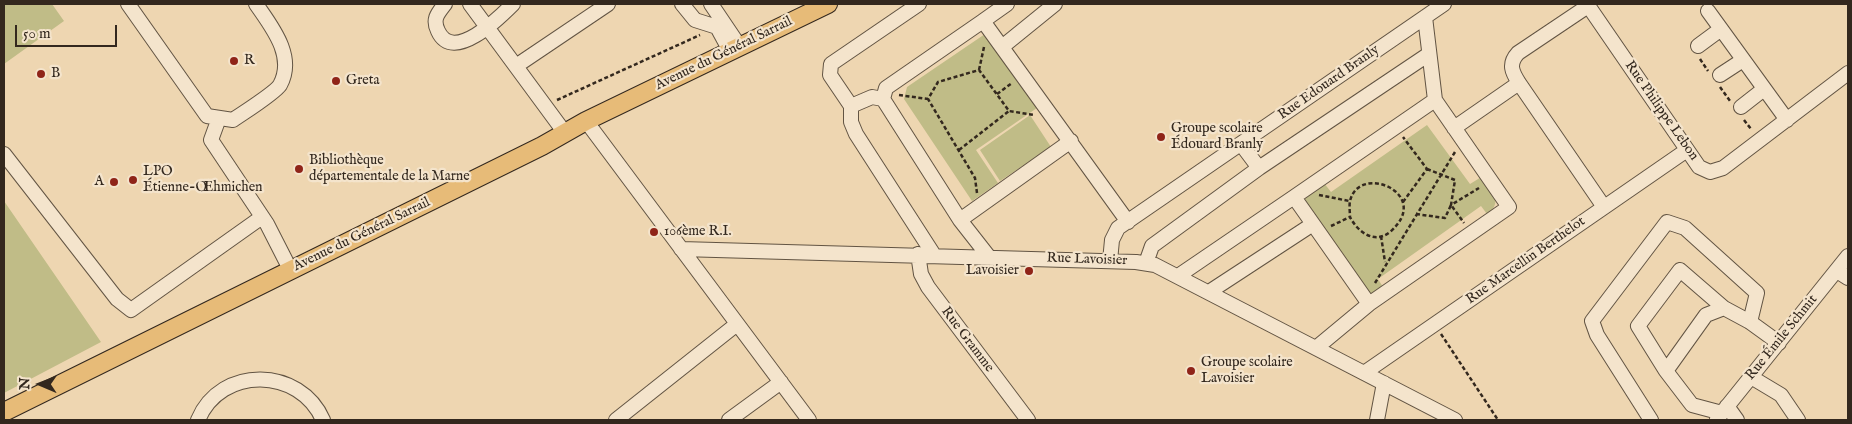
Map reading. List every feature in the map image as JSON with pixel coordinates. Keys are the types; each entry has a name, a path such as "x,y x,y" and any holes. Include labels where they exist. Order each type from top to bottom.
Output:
{"main road":[{"name":"Avenue du Général Sarrail","path":"4,412 291,271 586,121 828,4"}],"street":[{"path":"128,4 207,116 234,120 280,86 285,68 280,40 256,4"},
{"path":"445,4 436,16 435,25 441,38 449,42 460,43 488,28 513,4"},
{"path":"470,4 565,133"},
{"path":"516,66 608,4"},
{"path":"682,4 694,20 717,27 735,49"},
{"path":"711,4 735,49"},
{"path":"919,4 831,64 830,75 851,106 851,122 856,134 934,255"},
{"path":"989,257 960,220 884,96 886,88 986,24 1008,4"},
{"path":"1002,46 1055,4"},
{"name":"Rue Edouard Branly","path":"1110,261 1114,233 1128,222 1444,4"},
{"path":"1587,5 1518,53 1512,60 1511,66 1519,84 1604,207"},
{"name":"Rue Philippe Lebon","path":"1587,5 1699,167 1710,172 1716,172 1848,73"},
{"path":"1708,11 1787,120"},
{"path":"1316,348 1371,302 1509,207 1435,100 1424,17"},
{"path":"986,24 1128,222"},
{"path":"1698,46 1721,29"},
{"path":"1146,263 1152,246 1259,168 1429,54"},
{"path":"1720,76 1743,60"},
{"path":"1454,128 1519,84"},
{"path":"1741,107 1764,89"},
{"path":"851,106 872,97 884,96"},
{"path":"1178,276 1435,100"},
{"path":"219,118 211,140 262,217 291,271"},
{"path":"586,121 809,420"},
{"path":"960,220 1070,141"},
{"path":"1241,144 1259,168"},
{"name":"Rue Marcellin Berthelot","path":"1364,372 1687,150"},
{"path":"4,154 117,299 131,310 262,217"},
{"path":"1298,194 1316,228 1371,302"},
{"path":"1652,420 1597,335 1592,321 1667,222 1685,228 1757,292 1750,322"},
{"path":"1209,292 1316,228"},
{"name":"Rue Lavoisier","path":"681,249 918,254 1110,261 1156,265 1455,420"},
{"name":"Rue Gramme","path":"918,254 921,274 928,288 1028,420"},
{"name":"Rue Émile Schmit","path":"1722,413 1779,343 1843,275 1848,256"},
{"path":"1737,420 1722,413 1692,405 1666,371 1638,326 1680,270 1724,308 1750,322 1779,343"},
{"path":"1666,371 1706,315 1724,308"},
{"path":"616,420 737,324"},
{"path":"1751,377 1781,395 1798,420"},
{"path":"198,420 206,406 223,390 245,380 262,379 280,381 300,391 313,403 323,420"},
{"path":"729,420 781,382"},
{"path":"1377,420 1384,383"}],"path":[{"path":"986,24 979,70 1009,111"},
{"path":"545,106 717,27"},
{"path":"928,99 938,82 979,70"},
{"path":"997,94 1023,75"},
{"path":"884,96 928,99"},
{"path":"928,99 975,178 978,207"},
{"path":"959,150 1009,111 1053,117"},
{"path":"1396,127 1427,169 1440,176 1456,180 1451,205 1445,218 1416,214"},
{"path":"1371,302 1375,280 1463,140"},
{"path":"1402,202 1427,169"},
{"path":"1451,205 1492,181"},
{"path":"1371,183 1392,188 1399,193 1402,202 1399,223 1388,234 1376,238 1354,226 1350,217 1350,201 1354,194 1362,186 1371,183"},
{"path":"1298,194 1350,201"},
{"path":"1451,205 1472,233"},
{"path":"1316,228 1350,217"},
{"path":"1381,236 1385,264"},
{"path":"1434,324 1498,420"}],"shaded area":[{"path":"4,4 52,4 64,21 4,64"},
{"path":"985,34 1037,108 976,150 998,183 972,201 904,99 907,87"},
{"path":"1030,115 1051,147 1000,181 980,150"},
{"path":"1427,125 1470,184 1483,176 1493,190 1496,200 1495,205 1487,214 1481,206 1378,279 1383,287 1369,296 1305,202 1306,195 1324,183 1331,192"},
{"path":"4,201 101,342 4,393"}],"place":[{"name":"R","path":"234,61"},
{"name":"B","path":"41,74"},
{"name":"Greta","path":"336,81"},
{"name":"Groupe scolaire Édouard Branly","path":"1161,137"},
{"name":"Bibliothèque départementale de la Marne","path":"299,169"},
{"name":"LPO Étienne-Œhmichen","path":"133,180"},
{"name":"A","path":"114,182"},
{"name":"106ème R.I.","path":"654,232"},
{"name":"Lavoisier","path":"1029,271"},
{"name":"Groupe scolaire Lavoisier","path":"1191,371"}]}
